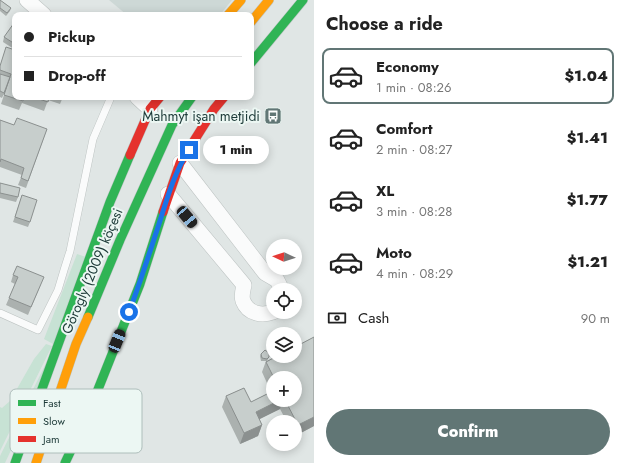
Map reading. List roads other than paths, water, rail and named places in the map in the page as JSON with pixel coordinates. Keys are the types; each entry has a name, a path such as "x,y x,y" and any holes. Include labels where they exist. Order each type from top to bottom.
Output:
{"main road":[{"path":"231,12 241,0"},
{"path":"254,18 269,0"},
{"path":"254,59 304,0"},
{"name":"Görogly (2009) köçesi","path":"43,389 110,202 150,109 158,100"},
{"name":"Görogly (2009) köçesi","path":"61,389 76,344 150,172 172,125 190,100"},
{"path":"98,389 140,284 168,194 180,163 214,109 222,100"},
{"name":"Görogly (2009) köçesi","path":"16,463 20,453"},
{"name":"Görogly (2009) köçesi","path":"36,463 39,453"},
{"path":"65,463 70,453"}],"street":[{"path":"27,0 41,12"},
{"path":"140,100 150,109"},
{"path":"180,163 265,273 277,280 278,283"},
{"path":"168,194 244,285 242,294 245,305 250,310 259,314 266,314"}],"lane":[{"path":"0,313 38,330 58,290 70,251 93,139 110,100"}],"place":[{"name":"Mahmyt işan metjidi","path":"273,116"}]}
